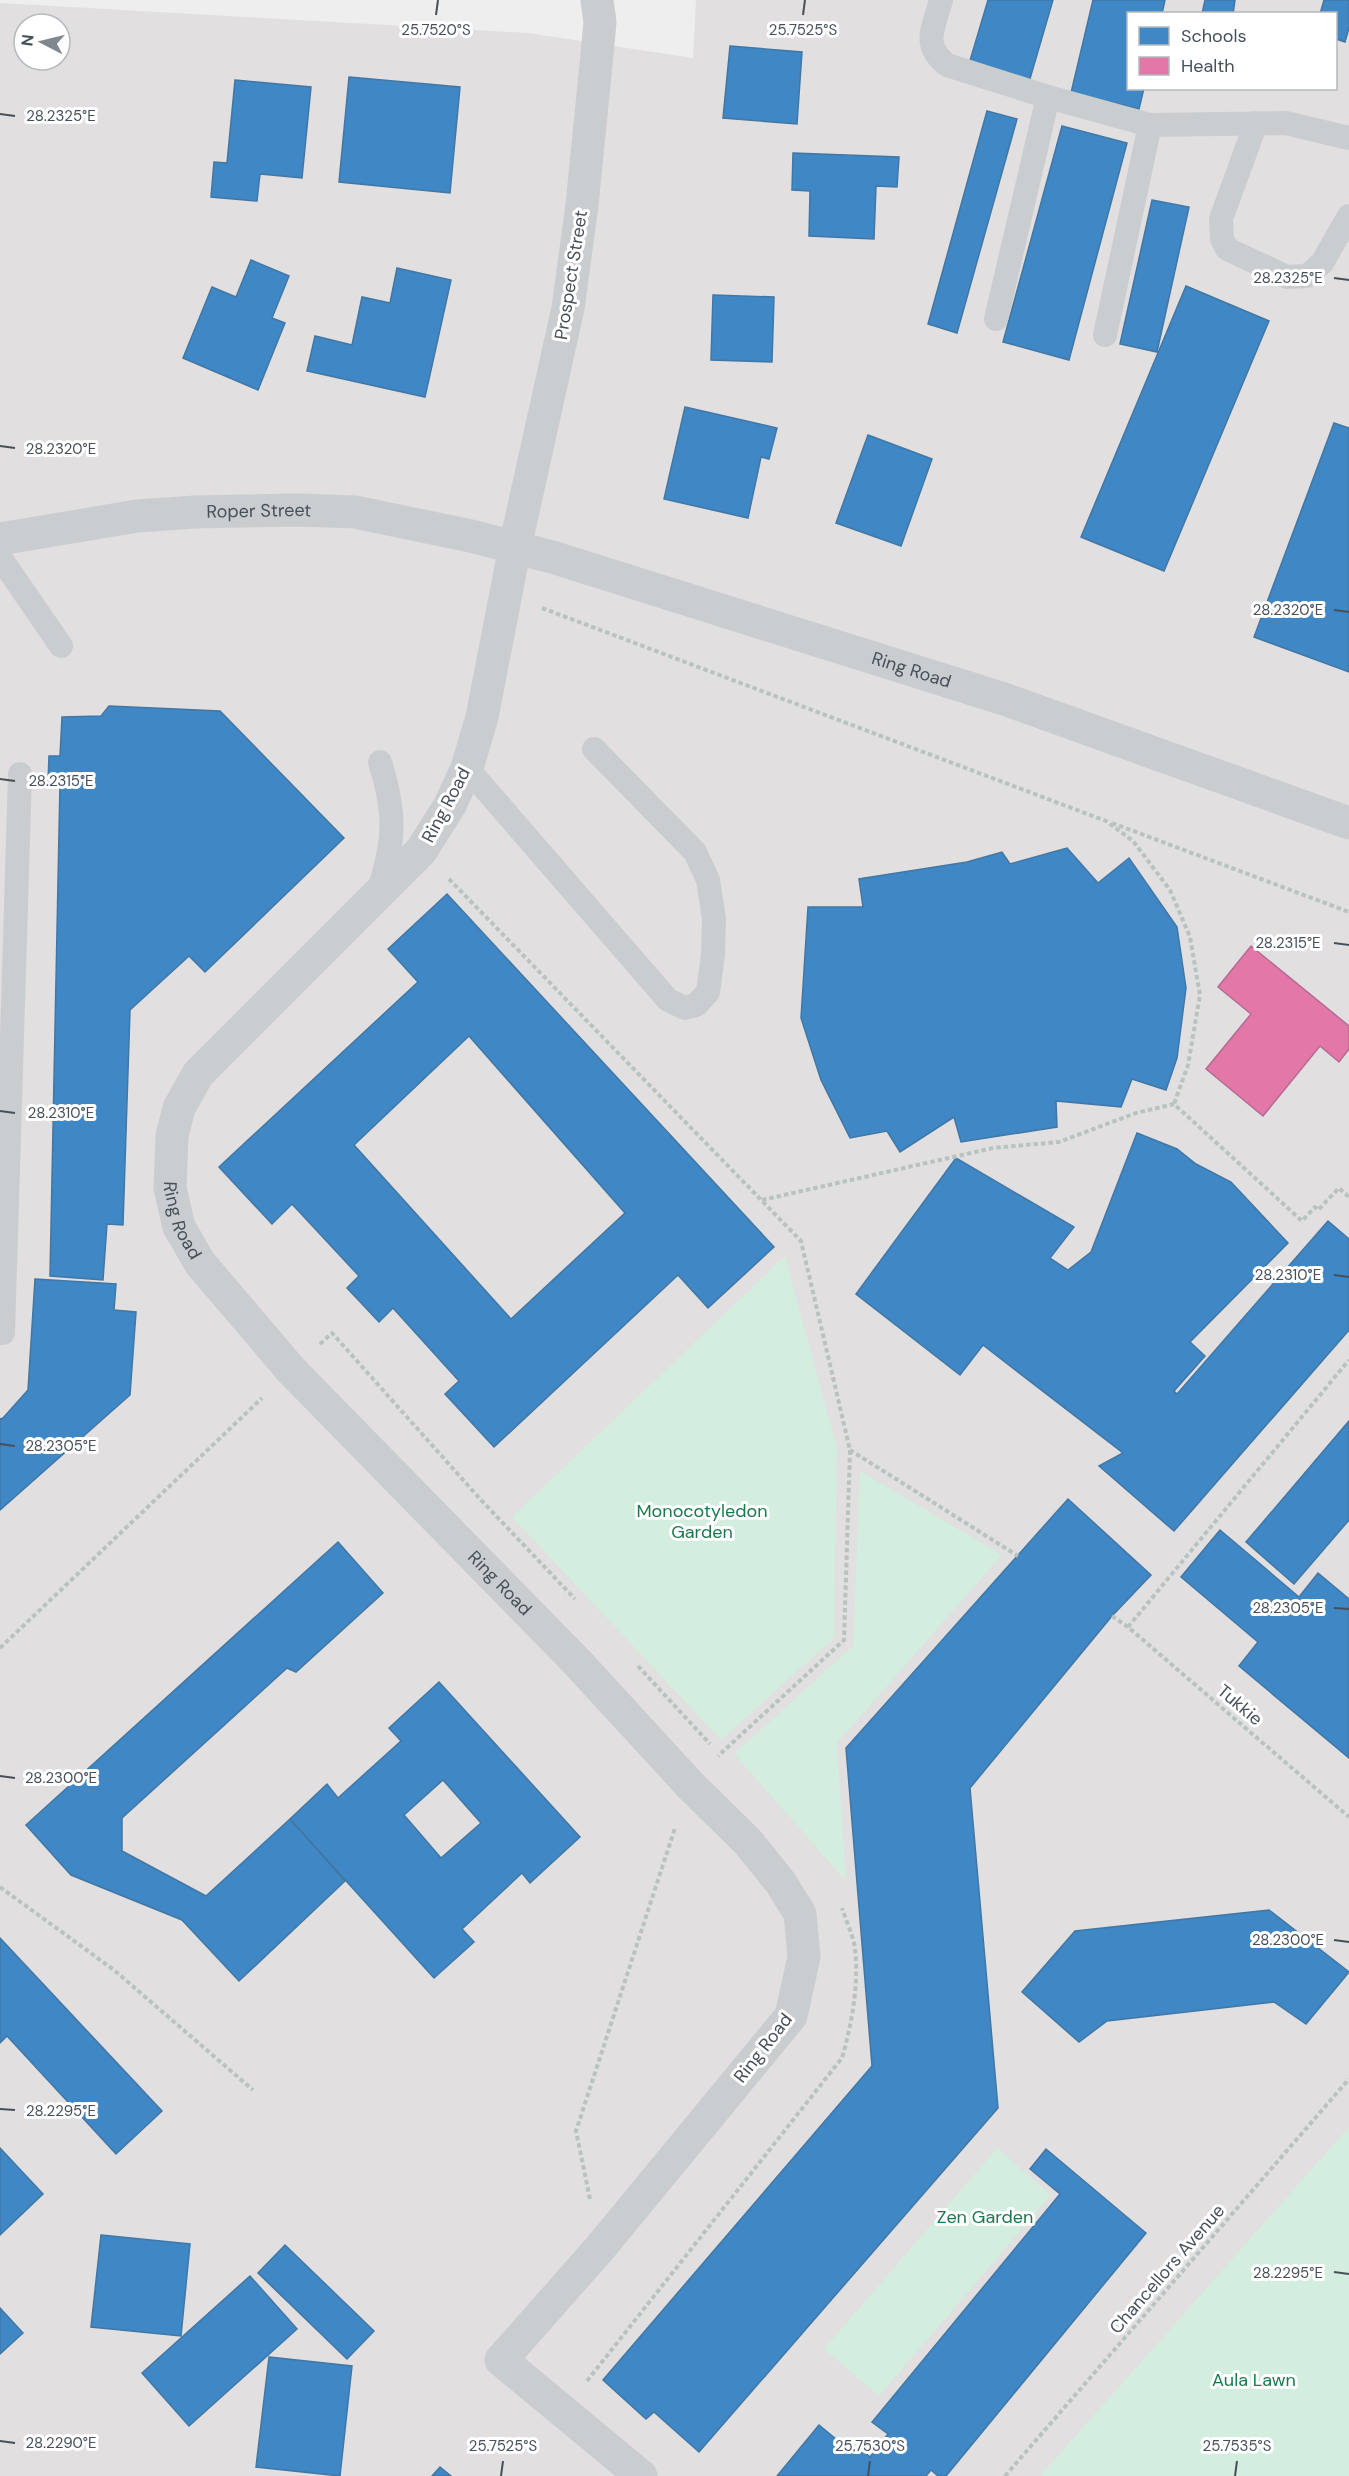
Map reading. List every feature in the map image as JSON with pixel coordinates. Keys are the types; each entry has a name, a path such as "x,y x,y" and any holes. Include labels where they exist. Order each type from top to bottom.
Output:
{"street":[{"name":"Prospect Street","path":"515,547 568,308 582,206 597,55 600,22 597,0"},
{"name":"Roper Street","path":"0,539 137,516 195,512 299,510 355,512 515,547"},
{"name":"Ring Road","path":"641,2476 501,2360 600,2248 791,2016 804,1957 800,1914 781,1883 748,1842 690,1785 577,1662 291,1370 200,1263 179,1227 170,1188 172,1136 179,1108 198,1074 421,850 450,805 467,768 482,717 515,547 1004,699 1349,823"}],"lane":[{"path":"941,0 930,41 936,56 947,65 1048,97 1149,125 1286,123 1349,138"},
{"path":"996,319 1048,97"},
{"path":"1256,123 1221,219 1221,239 1227,249 1287,277 1307,276 1322,263 1349,216"},
{"path":"1105,335 1149,125"},
{"path":"0,557 61,646"},
{"path":"467,768 668,1000 685,1008 696,1005 708,992 713,956 714,919 708,880 695,852 594,749"},
{"path":"377,895 389,857 393,834 387,785 380,762"},
{"path":"3,1333 20,774"}],"path":[{"path":"506,595 1349,912"},
{"path":"1106,821 1133,841 1170,890 1190,937 1200,995 1188,1065 1174,1104"},
{"path":"421,850 801,1241 850,1450 844,1640 719,1754 690,1785 576,2131 600,2248"},
{"path":"1174,1104 1302,1221 1315,1207 1318,1210 1339,1188 1349,1197"},
{"path":"761,1200 993,1148 1059,1142 1136,1113 1174,1104"},
{"path":"0,1648 332,1333 474,1491 579,1603"},
{"path":"1128,1628 1349,1360"},
{"path":"850,1450 1018,1556"},
{"name":"Tukkie","path":"1112,1616 1349,1817"},
{"path":"636,1663 726,1762"},
{"path":"0,1887 114,1970 253,2090"},
{"path":"562,2412 842,2058 852,2023 855,1947 841,1904"},
{"name":"Chancellors Avenue","path":"1005,2476 1349,2079"}],"shaded area":[{"path":"696,0 1349,0 1349,2476 0,2476 0,3 528,33 693,58"}],"green space":[{"name":"Monocotyledon Garden","path":"785,1256 837,1448 834,1638 721,1740 512,1517"},
{"path":"860,1471 1002,1555 837,1743 846,1881 734,1754 853,1646"},
{"name":"Aula Lawn","path":"1349,2127 1349,2476 1040,2476"},
{"name":"Zen Garden","path":"997,2148 1051,2195 879,2396 824,2349"}],"building: Schools":[{"path":"988,0 1053,0 1029,82 969,64"},
{"path":"1093,0 1165,0 1162,12 1127,12 1127,90 1144,90 1139,109 1071,93"},
{"path":"1205,0 1235,0 1233,12 1202,12"},
{"path":"1324,0 1349,0 1349,28 1345,42 1337,39 1337,12 1321,12"},
{"path":"730,46 802,52 797,124 723,118"},
{"path":"349,77 460,87 450,193 339,182"},
{"path":"235,80 311,87 302,178 260,174 257,201 211,197 214,162 227,163"},
{"path":"987,111 1017,119 957,333 928,324"},
{"path":"1062,126 1127,143 1069,360 1003,342"},
{"path":"793,153 899,157 897,187 876,186 874,239 809,236 810,191 792,190"},
{"path":"1152,200 1189,207 1157,352 1120,344"},
{"path":"251,260 289,276 272,318 285,323 258,390 183,358 212,287 236,297"},
{"path":"397,268 451,280 425,397 307,371 315,336 352,345 362,297 390,303"},
{"path":"1186,286 1269,321 1164,571 1081,537"},
{"path":"713,295 774,297 772,362 711,360"},
{"path":"685,407 777,428 769,459 761,457 748,518 664,499"},
{"path":"1334,423 1349,428 1349,672 1254,637"},
{"path":"868,435 932,459 901,546 836,523"},
{"path":"109,706 220,711 344,838 205,972 189,956 130,1010 123,1225 107,1224 103,1280 50,1276 60,783 48,783 49,756 60,756 62,717 101,716"},
{"path":"1067,848 1098,883 1129,858 1177,927 1186,988 1177,1058 1166,1090 1132,1079 1121,1107 1056,1101 1057,1127 961,1142 954,1117 900,1152 887,1131 850,1138 821,1080 801,1018 808,907 863,907 859,879 967,862 1002,852 1010,864"},
{"path":"447,894 774,1247 708,1308 678,1275 494,1447 445,1394 459,1381 393,1308 379,1322 347,1288 359,1276 292,1204 272,1224 219,1167 418,982 388,949","holes":["469,1036 625,1213 511,1319 354,1145"]},
{"path":"1137,1133 1177,1149 1196,1164 1231,1182 1288,1243 1190,1342 1205,1356 1174,1391 1177,1394 1328,1221 1349,1239 1349,1330 1174,1531 1099,1466 1123,1453 983,1345 960,1375 856,1294 956,1158 1074,1227 1050,1258 1068,1270 1091,1252"},
{"path":"35,1279 116,1284 114,1310 136,1312 130,1395 0,1510 0,1419 28,1390"},
{"path":"1349,1421 1349,1520 1294,1584 1246,1542"},
{"path":"1068,1499 1151,1575 1112,1616 970,1788 998,2108 699,2452 654,2412 646,2419 603,2380 872,2066 846,1748"},
{"path":"1220,1530 1299,1597 1318,1573 1349,1599 1349,1758 1239,1666 1258,1642 1181,1577"},
{"path":"338,1542 383,1593 296,1672 287,1668 122,1818 122,1851 206,1896 290,1819 345,1881 239,1981 182,1920 71,1875 26,1825"},
{"path":"439,1682 580,1837 530,1883 522,1873 462,1929 474,1942 434,1978 290,1819 327,1784 338,1798 401,1741 389,1728","holes":["443,1780 481,1823 441,1858 404,1815"]},
{"path":"1269,1910 1349,1972 1306,2024 1274,2002 1107,2021 1079,2042 1022,1992 1075,1931"},
{"path":"0,1938 162,2111 116,2154 7,2036 0,2043"},
{"path":"0,2148 43,2194 0,2235"},
{"path":"1046,2149 1146,2233 946,2476 938,2476 931,2470 926,2476 777,2476 819,2425 853,2453 859,2447 870,2457 888,2434 872,2422 1060,2194 1030,2169"},
{"path":"101,2235 190,2244 181,2336 91,2327"},
{"path":"285,2245 374,2331 347,2359 258,2273"},
{"path":"250,2276 297,2329 189,2426 142,2373"},
{"path":"0,2308 23,2333 0,2354"},
{"path":"269,2357 352,2366 340,2476 256,2467"},
{"path":"440,2467 451,2476 432,2476"}],"building: Health":[{"path":"1251,946 1349,1026 1349,1049 1339,1062 1320,1046 1263,1116 1206,1069 1251,1014 1218,987"}]}
